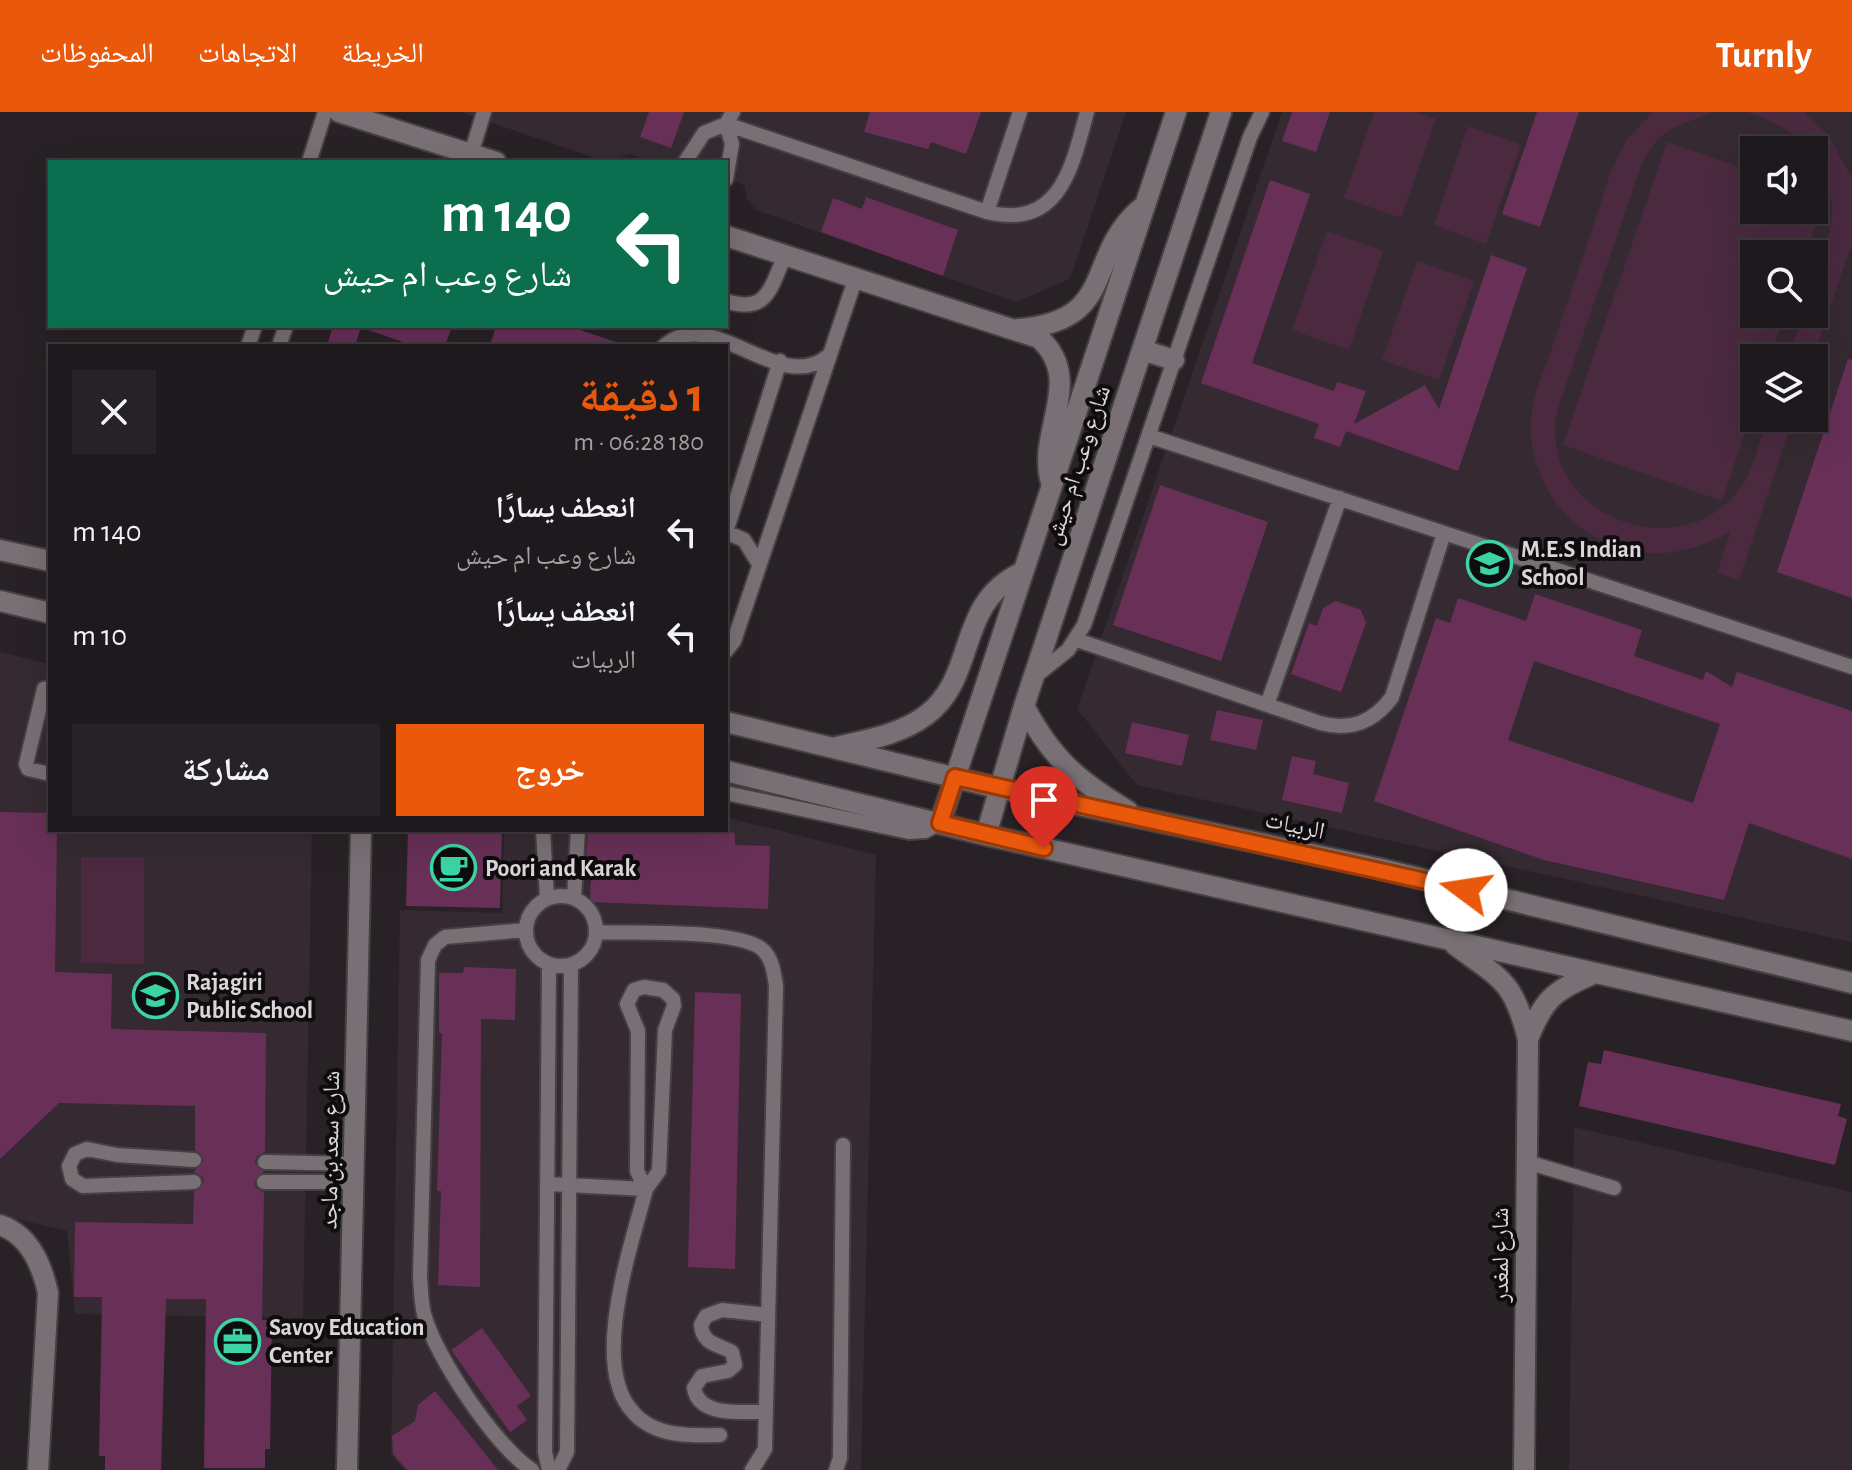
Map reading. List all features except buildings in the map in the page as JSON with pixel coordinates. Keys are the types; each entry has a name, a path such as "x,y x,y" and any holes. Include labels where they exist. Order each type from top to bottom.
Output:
{"street":[{"path":"339,112 360,115 490,160"},
{"name":"شارع وعب ام حيش","path":"986,835 1033,678 1221,112"},
{"name":"شارع وعب ام حيش","path":"940,823 1175,113"},
{"path":"1018,329 1051,325 1078,310 1097,284 1123,227 1145,205"},
{"path":"728,237 1018,329 1046,345 1061,373 1061,394 1046,456 1052,485"},
{"path":"1142,350 1174,360"},
{"path":"0,550 48,561"},
{"path":"833,748 902,730 928,714 952,684 980,608 998,586 1023,572"},
{"path":"0,601 48,613"},
{"path":"1024,706 1041,738 1068,771 1142,819"},
{"name":"الربيات","path":"728,722 998,788 1377,868 1852,983"},
{"path":"728,771 986,835 1852,1031"},
{"name":"شارع سعد بن ماجد","path":"347,1470 356,1173 361,832"},
{"name":"شارع لمغدر","path":"1445,938 1511,990 1519,1002 1528,1039 1524,1470"},
{"name":"شارع لمغدر","path":"1528,1039 1540,1008 1549,998 1563,987 1593,974"},
{"path":"0,1225 9,1228 30,1246 43,1268 48,1293 38,1470"}],"lane":[{"path":"310,160 325,112"},
{"path":"471,154 484,112"},
{"path":"987,212 1020,112"},
{"path":"730,118 1000,215 1028,213 1052,199 1068,176 1087,112"},
{"path":"1033,678 1077,640 1250,137 1262,112"},
{"path":"686,160 704,133 730,118"},
{"path":"728,167 732,144 730,118"},
{"path":"728,302 744,306 761,301 767,295 785,255"},
{"path":"728,648 734,641 856,277"},
{"path":"666,344 672,339 693,334 719,343"},
{"path":"728,346 810,366 829,355"},
{"path":"728,526 780,361"},
{"path":"1149,436 1852,667"},
{"path":"1267,705 1340,498"},
{"path":"728,533 744,540 759,564"},
{"path":"1077,640 1320,723 1347,727 1373,718 1384,708 1397,684 1444,533"},
{"path":"48,688 44,689 26,764 28,769 48,774"},
{"path":"728,793 909,832 925,831 940,823"},
{"path":"543,832 547,898"},
{"path":"574,898 578,832"},
{"path":"547,898 574,898 591,911 597,932 589,953 571,966 549,965 532,951 526,930 532,911 547,898"},
{"path":"526,930 445,937 435,945 428,960 420,1277 424,1313 437,1349 490,1428 532,1470"},
{"path":"597,932 738,937 764,951 773,967 776,986 765,1449 752,1470"},
{"path":"549,965 545,1452 549,1470"},
{"path":"558,1470 567,1452 571,966"},
{"path":"646,1189 637,1171 638,1031 627,1004 634,990 644,987 663,990 673,999 674,1006 665,1030 659,1171 646,1189 618,1303 615,1352 623,1397 633,1412 654,1427 687,1436 720,1435"},
{"path":"836,1470 840,1458 843,1145"},
{"path":"194,1160 117,1155 87,1149 75,1154 69,1166 72,1179 83,1186 194,1182"},
{"path":"265,1162 356,1173"},
{"path":"1527,1162 1614,1188"},
{"path":"264,1182 356,1173"},
{"path":"547,1184 646,1189"},
{"path":"766,1412 708,1407 697,1398 694,1388 702,1376 728,1371 735,1365 732,1352 710,1344 704,1337 701,1325 706,1316 722,1310 768,1315"}],"shaded area":[{"path":"460,112 1126,112 1070,279 1016,302 756,210 747,199 744,185 728,179 728,160 646,160 630,154 601,160"},
{"name":"M.E.S Indian School","path":"1282,112 1852,112 1852,942 1137,785 1077,709"},
{"path":"1374,112 1415,112 1436,119 1401,218 1344,198"},
{"path":"1653,112 1713,112 1672,128 1656,141 1643,160 1557,411 1556,447 1568,478 1589,502 1616,519 1648,527 1681,526 1712,514 1738,491 1752,465 1763,432 1788,432 1739,580 1717,573 1730,532 1681,551 1648,553 1614,546 1582,529 1557,504 1540,474 1535,457 1531,422 1540,380 1611,171 1627,139"},
{"path":"1746,112 1804,112 1829,136 1850,175 1852,172 1852,243 1828,314 1827,240 1831,202 1828,136 1795,136 1765,118"},
{"path":"1468,126 1521,145 1486,244 1434,225"},
{"path":"1667,142 1740,167 1740,224 1816,224 1811,240 1740,240 1740,328 1780,328 1775,344 1740,344 1740,432 1745,432 1722,501 1563,445"},
{"path":"1327,231 1383,251 1349,350 1292,330"},
{"path":"1417,261 1474,281 1439,380 1382,360"},
{"path":"1798,328 1823,328 1818,344 1793,344"},
{"name":"Rajagiri Public School","path":"0,652 48,664 48,832 312,832 303,1318 75,1314 67,1231 0,1215"},
{"path":"728,818 876,855 861,1470 404,1470 391,1454 400,910 502,913 504,832 728,832"},
{"path":"81,857 144,857 144,964 81,963"},
{"path":"1574,1127 1852,1192 1852,1470 1569,1470"}],"place":[{"name":"M.E.S Indian School","path":"1490,563"},
{"name":"Poori and Karak","path":"454,868"},
{"name":"Rajagiri Public School","path":"155,996"},
{"name":"Savoy Education Center","path":"238,1341"}],"route":[{"path":"1044,848 940,823 955,777 1466,890"}]}
